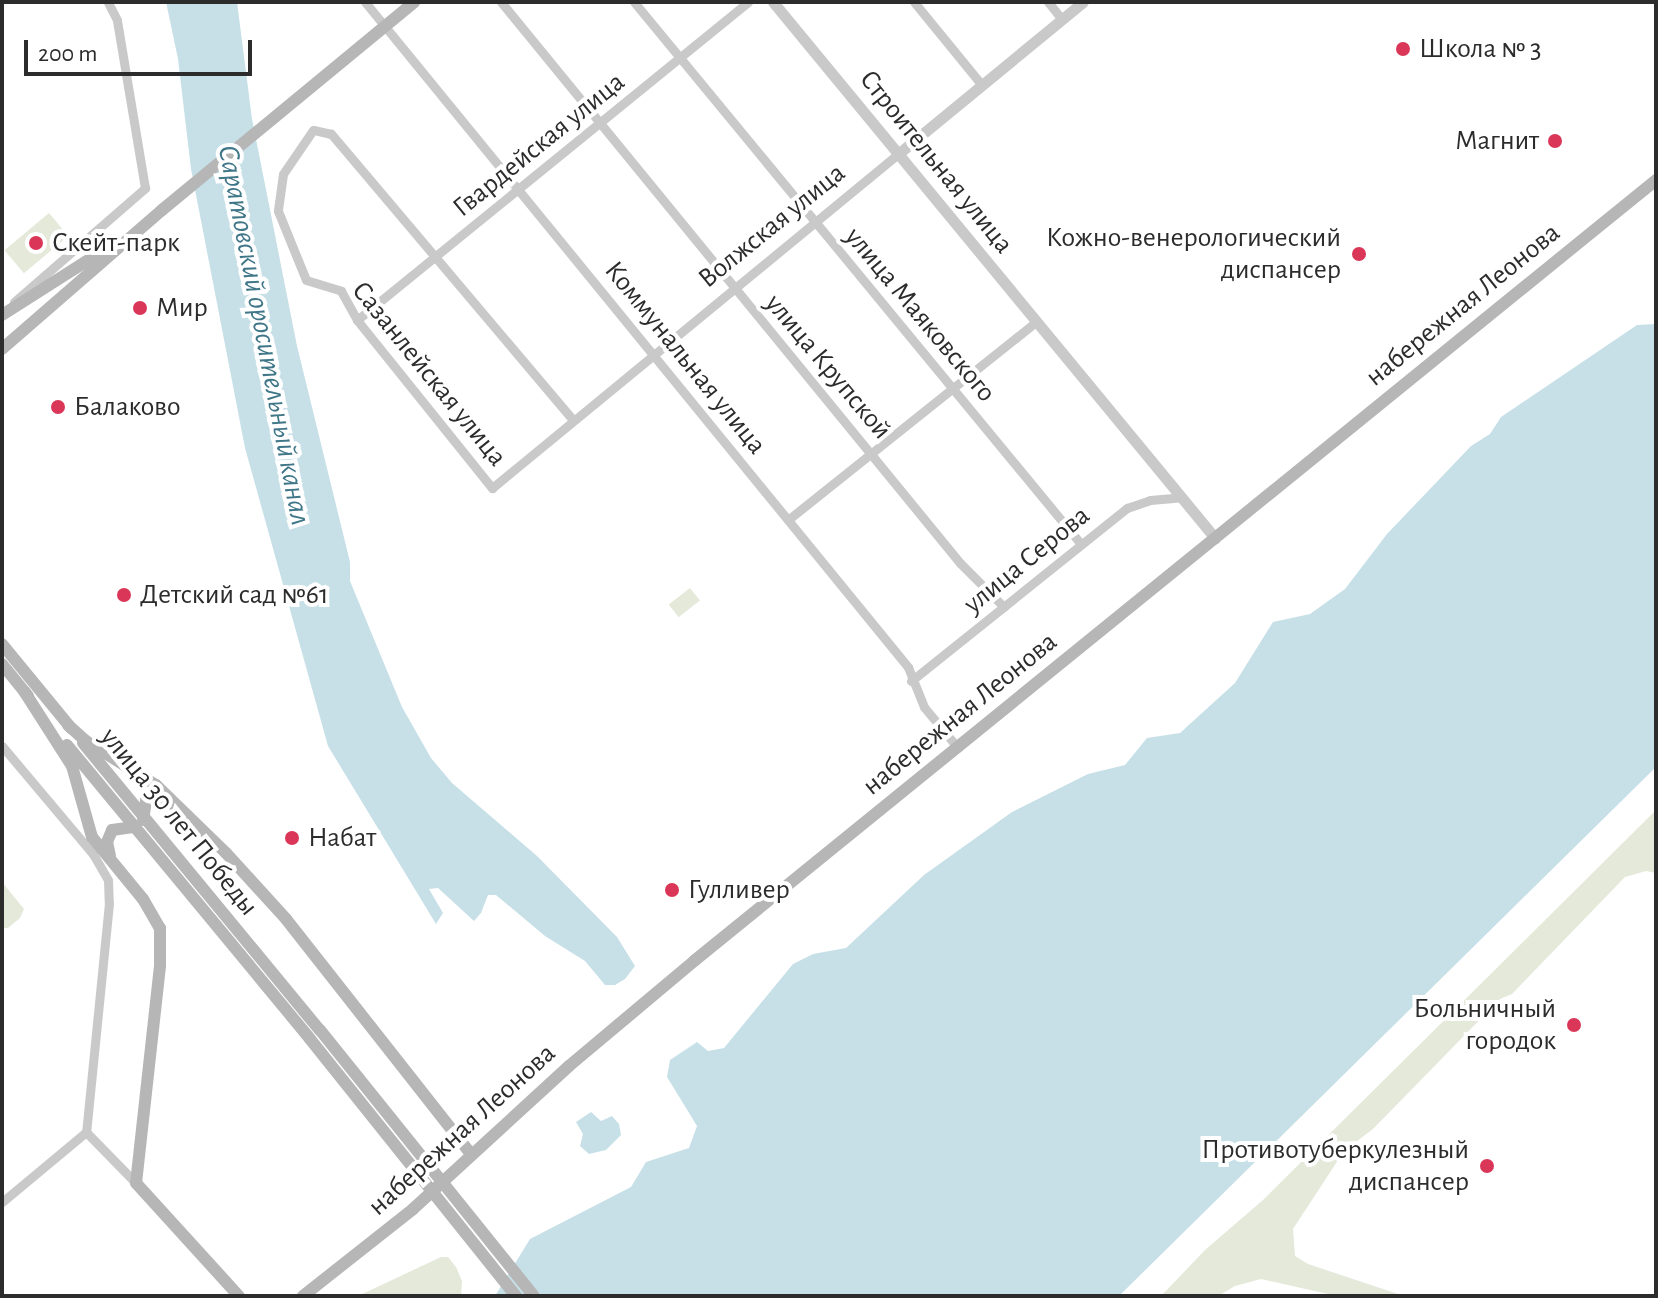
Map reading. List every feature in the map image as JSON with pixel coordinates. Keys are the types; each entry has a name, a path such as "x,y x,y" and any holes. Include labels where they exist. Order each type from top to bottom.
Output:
{"main road":[{"path":"2,349 162,210 414,2"},
{"name":"набережная Леонова","path":"303,1296 413,1209 471,1154 694,961 1656,180"},
{"path":"2,314 79,267 162,210"},
{"path":"36,292 50,310"},
{"name":"улица 30 лет Победы","path":"2,644 68,725 138,823 315,1035"},
{"path":"2,664 138,823"},
{"path":"24,691 72,766 92,837 154,915 161,940 136,1183 239,1296"},
{"name":"улица 30 лет Победы","path":"68,725 86,741 141,772 226,853 286,919 471,1154"},
{"path":"138,823 143,805 151,798 175,805"},
{"path":"111,859 107,842 112,830 138,823"},
{"path":"315,1035 516,1296"},
{"path":"315,1035 534,1296"}],"street":[{"path":"2,314 145,188 117,20 108,2"},
{"name":"Коммунальная улица","path":"365,2 908,667 911,681 924,707 958,748"},
{"name":"улица Крупской","path":"501,2 960,563 1004,607"},
{"name":"улица Маяковского","path":"634,2 1081,544"},
{"name":"Гвардейская улица","path":"357,320 748,2"},
{"name":"Строительная улица","path":"773,2 1215,538"},
{"path":"914,2 981,84"},
{"path":"1048,2 1062,19"},
{"name":"Волжская улица","path":"492,488 1083,2"},
{"name":"Сазанлейская улица","path":"436,256 331,134 313,130 283,174 278,211 306,280 341,291 357,320 492,488"},
{"path":"68,253 68,264 79,267"},
{"path":"436,256 573,420"},
{"path":"789,519 1036,322"},
{"name":"улица Серова","path":"911,681 1127,508 1150,500 1182,497"},
{"path":"2,746 93,854 108,880 109,903 86,1132 2,1202"},
{"path":"86,1132 136,1183"}],"shaded area":[{"name":"Скейт-парк","path":"49,213 68,236 24,273 5,250"},
{"path":"690,588 700,601 679,617 669,605"},
{"path":"1656,810 1656,873 1646,871 1625,877 1512,994 1500,999 1373,1129 1344,1151 1293,1229 1295,1256 1308,1264 1404,1296 1337,1296 1261,1279 1235,1286 1218,1296 1163,1294 1205,1250 1263,1200"},
{"path":"2,882 24,909 20,918 8,928 2,928"},
{"path":"441,1257 448,1257 456,1267 462,1281 461,1296 358,1296"}],"water":[{"name":"Саратовский оросительный канал","path":"166,2 237,2 252,119 297,346 350,562 350,581 402,707 431,758 452,783 537,856 617,937 635,966 625,979 615,985 605,985 585,961 545,936 496,895 488,895 474,921 438,888 429,889 443,913 436,924 328,746 245,448 191,169 178,59"},
{"path":"1656,324 1656,767 1119,1296 495,1296 530,1239 631,1187 646,1162 689,1148 697,1126 667,1077 670,1060 697,1042 708,1051 724,1048 793,964 813,954 846,948 924,875 1012,812 1088,774 1125,765 1147,738 1180,733 1235,683 1273,622 1310,614 1345,589 1387,534 1471,446 1490,434 1501,417 1637,325"},
{"path":"591,1112 601,1121 612,1116 619,1124 621,1135 606,1150 589,1154 580,1146 583,1134 576,1122"}],"place":[{"name":"Школа № 3","path":"1403,49"},
{"name":"Магнит","path":"1555,141"},
{"name":"Скейт-парк","path":"36,243"},
{"name":"Кожно-венерологический диспансер","path":"1359,254"},
{"name":"Мир","path":"140,308"},
{"name":"Балаково","path":"58,407"},
{"name":"Детский сад №61","path":"124,595"},
{"name":"Набат","path":"292,838"},
{"name":"Гулливер","path":"672,890"},
{"name":"Больничный городок","path":"1574,1025"},
{"name":"Противотуберкулезный диспансер","path":"1487,1166"}]}
